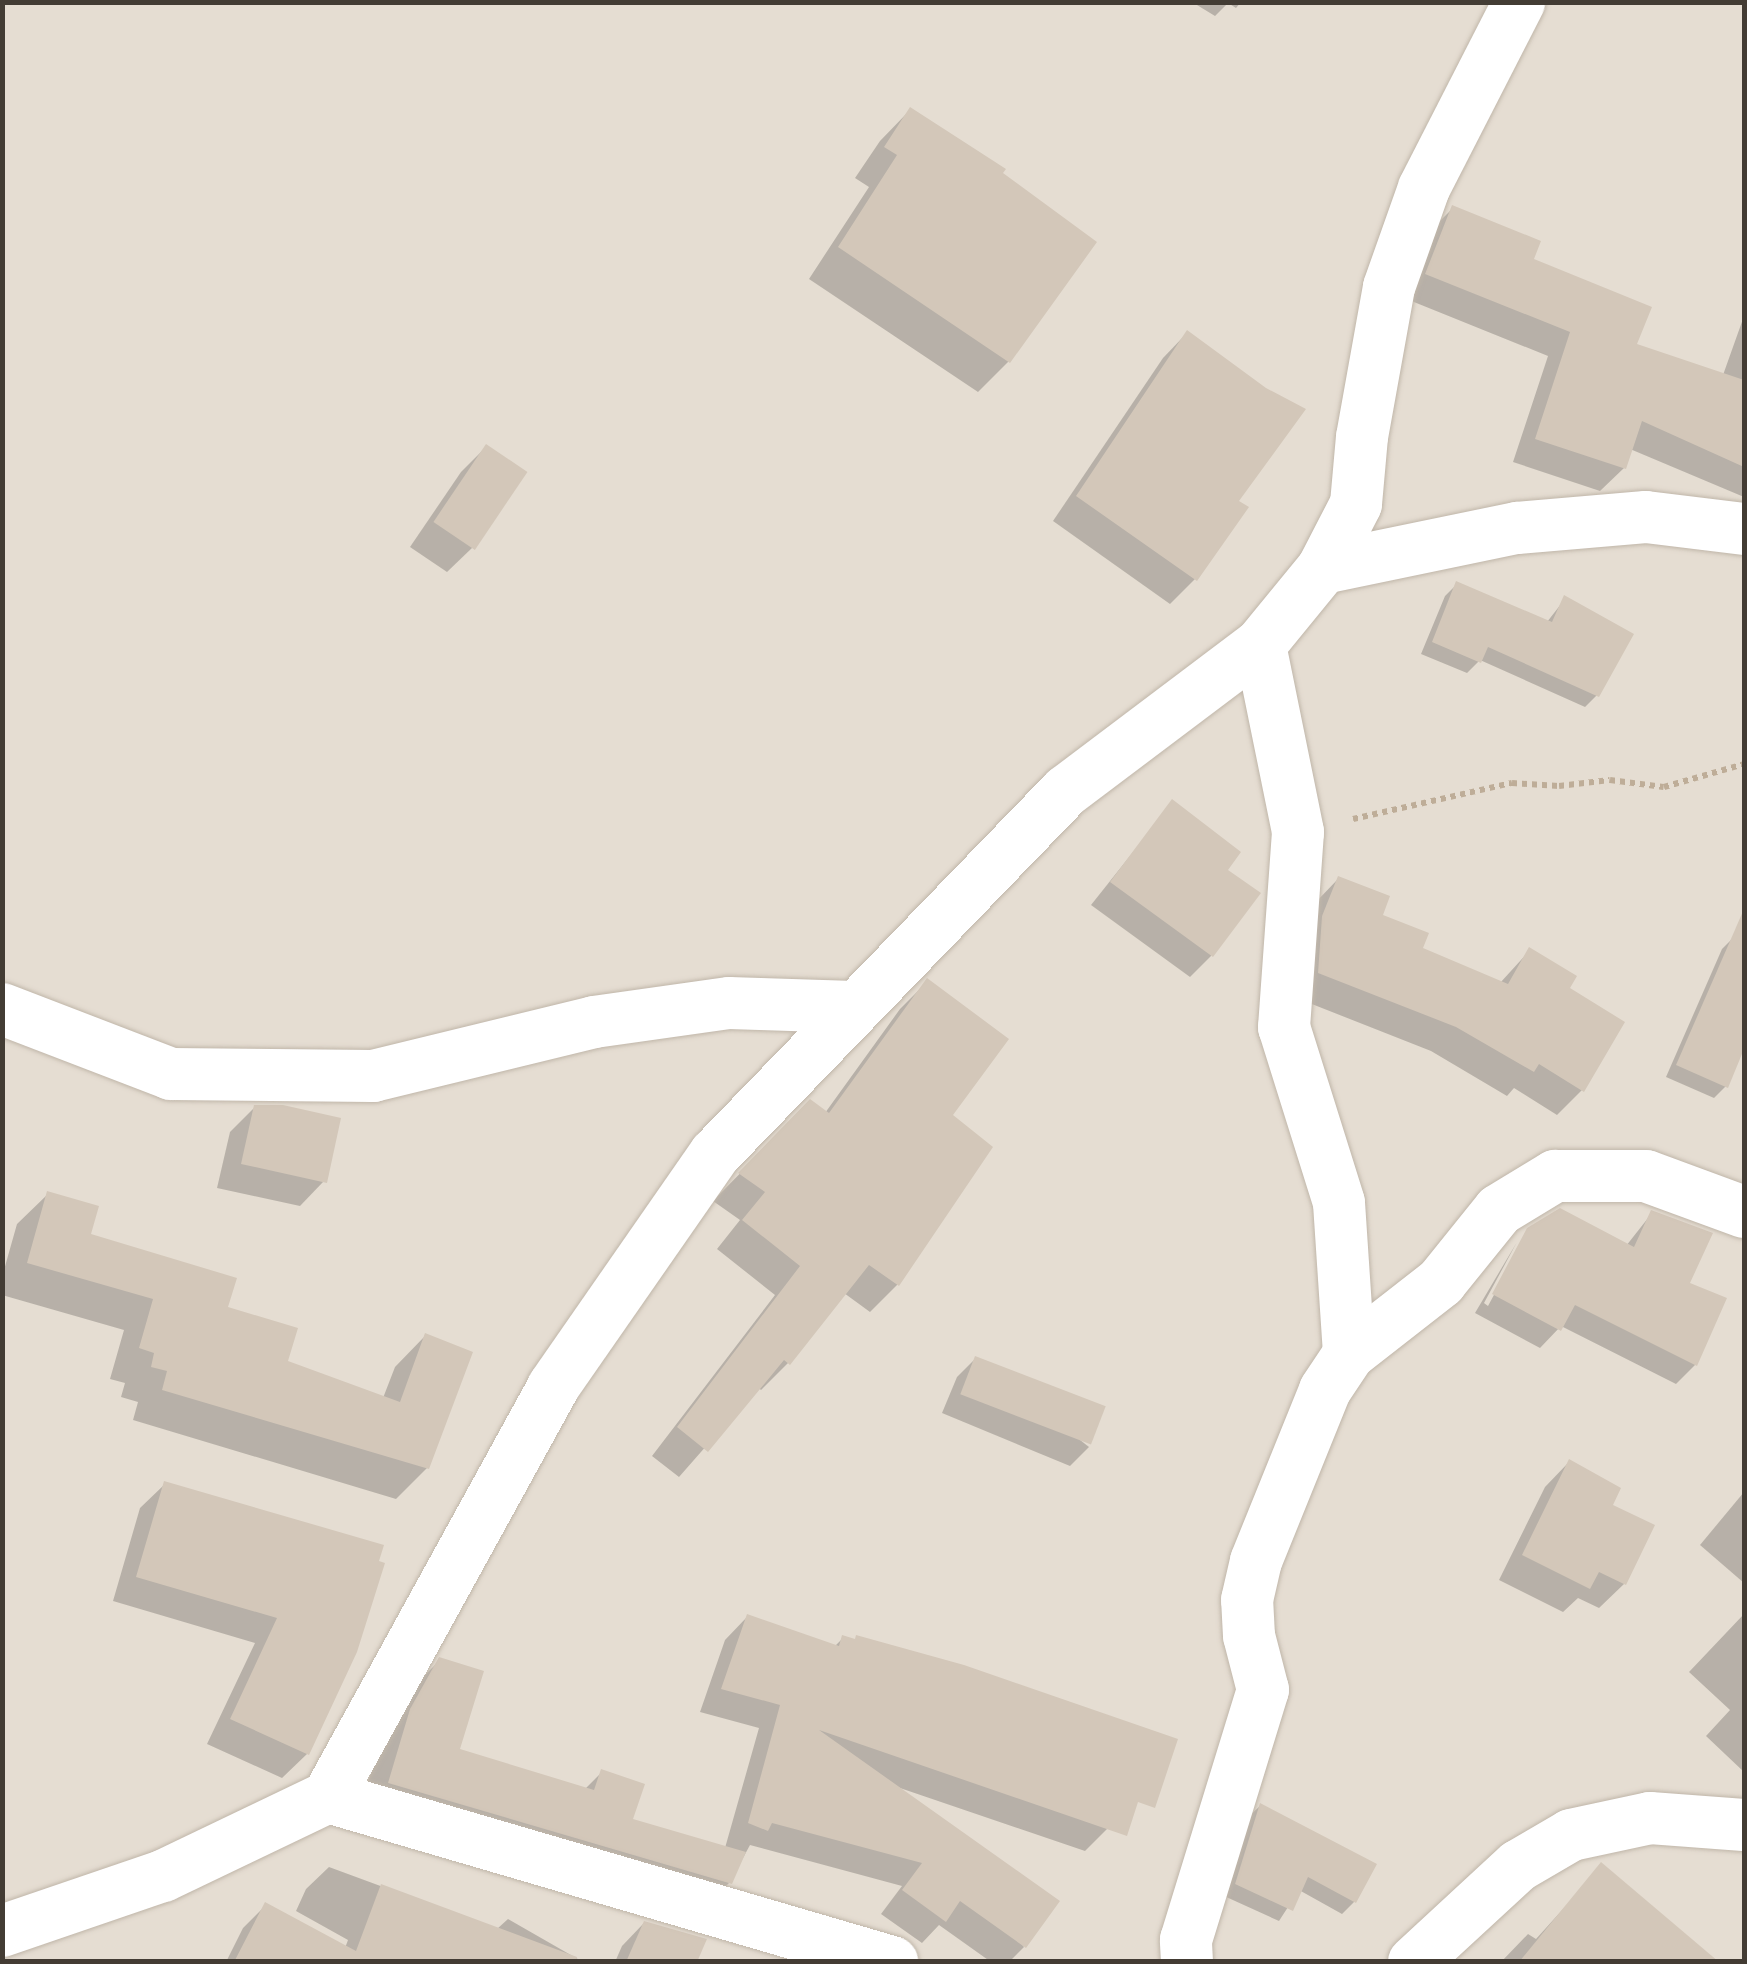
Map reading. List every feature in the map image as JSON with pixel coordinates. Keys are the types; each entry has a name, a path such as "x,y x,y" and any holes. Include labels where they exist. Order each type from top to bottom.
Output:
{"street":[{"path":"2,1931 163,1876 328,1797 553,1388 715,1154 1066,791 1260,645 1323,568 1356,504 1362,437 1389,287 1431,173 1519,2"},
{"path":"1323,568 1517,528 1646,517 1744,530"},
{"path":"1260,645 1298,832 1284,1027 1338,1203 1348,1354"},
{"path":"2,1008 171,1074 374,1076 594,1022 729,1004 854,1007"},
{"path":"1187,1962 1186,1940 1246,1757 1263,1690 1249,1636 1246,1600 1256,1562 1325,1390 1348,1354 1441,1282 1500,1210 1555,1176 1646,1176 1744,1212"},
{"path":"328,1797 892,1962"},
{"path":"1414,1962 1518,1866 1572,1834 1650,1818 1744,1825"}],"path":[{"path":"1298,832 1512,783 1559,786 1610,780 1664,787 1744,764"}],"shaded area":[{"path":"3,3 1744,3 1744,1961 3,1961"}],"building":[{"path":"910,107 1006,169 1003,173 1097,242 1010,363 838,247 897,155 884,147"},
{"path":"1452,205 1541,241 1534,259 1652,307 1637,344 1744,380 1744,467 1642,421 1626,469 1535,439 1570,332 1425,274"},
{"path":"1187,330 1266,388 1306,409 1239,501 1249,507 1197,581 1076,496"},
{"path":"486,444 527,472 475,550 433,522"},
{"path":"1456,581 1552,622 1564,595 1634,634 1599,697 1488,647 1481,663 1432,642"},
{"path":"1172,799 1241,852 1228,870 1261,893 1213,957 1110,882"},
{"path":"1338,876 1390,896 1383,915 1429,933 1423,948 1508,984 1529,947 1577,976 1570,988 1625,1022 1584,1092 1539,1064 1534,1072 1456,1027 1318,973 1322,916"},
{"path":"1744,909 1744,1049 1728,1088 1676,1065"},
{"path":"927,978 1009,1039 953,1115 993,1147 899,1286 869,1265 790,1365 784,1360 708,1452 677,1427 800,1266 742,1220 765,1192 738,1173 810,1099 829,1113"},
{"path":"254,1105 283,1105 341,1118 327,1183 241,1164"},
{"path":"47,1191 99,1206 91,1234 237,1278 228,1307 298,1328 288,1361 400,1402 425,1333 473,1352 429,1469 162,1390 167,1371 151,1367 154,1353 139,1348 153,1299 27,1263"},
{"path":"1560,1208 1634,1247 1651,1210 1713,1233 1690,1283 1727,1298 1697,1366 1575,1305 1561,1331 1492,1294 1527,1228"},
{"path":"975,1356 1106,1406 1091,1444 960,1394"},
{"path":"1569,1459 1621,1488 1613,1505 1655,1525 1626,1585 1599,1572 1590,1589 1522,1555"},
{"path":"164,1481 384,1545 379,1561 385,1563 357,1652 309,1755 230,1719 277,1618 136,1577"},
{"path":"747,1614 839,1646 842,1635 855,1639 856,1635 964,1665 1178,1739 1155,1808 1138,1802 1127,1836 819,1730 1060,1901 1026,1948 960,1901 946,1922 902,1890 922,1863 772,1823 768,1831 748,1823 780,1705 721,1689"},
{"path":"439,1657 484,1671 460,1749 594,1790 601,1769 645,1784 633,1819 746,1852 732,1884 388,1783 410,1709"},
{"path":"1260,1803 1377,1864 1356,1903 1308,1877 1293,1911 1235,1884"},
{"path":"1601,1862 1719,1962 1519,1962"},
{"path":"381,1884 577,1957 576,1962 234,1962 265,1902 356,1951"},
{"path":"644,1921 707,1939 697,1962 626,1962"}]}
